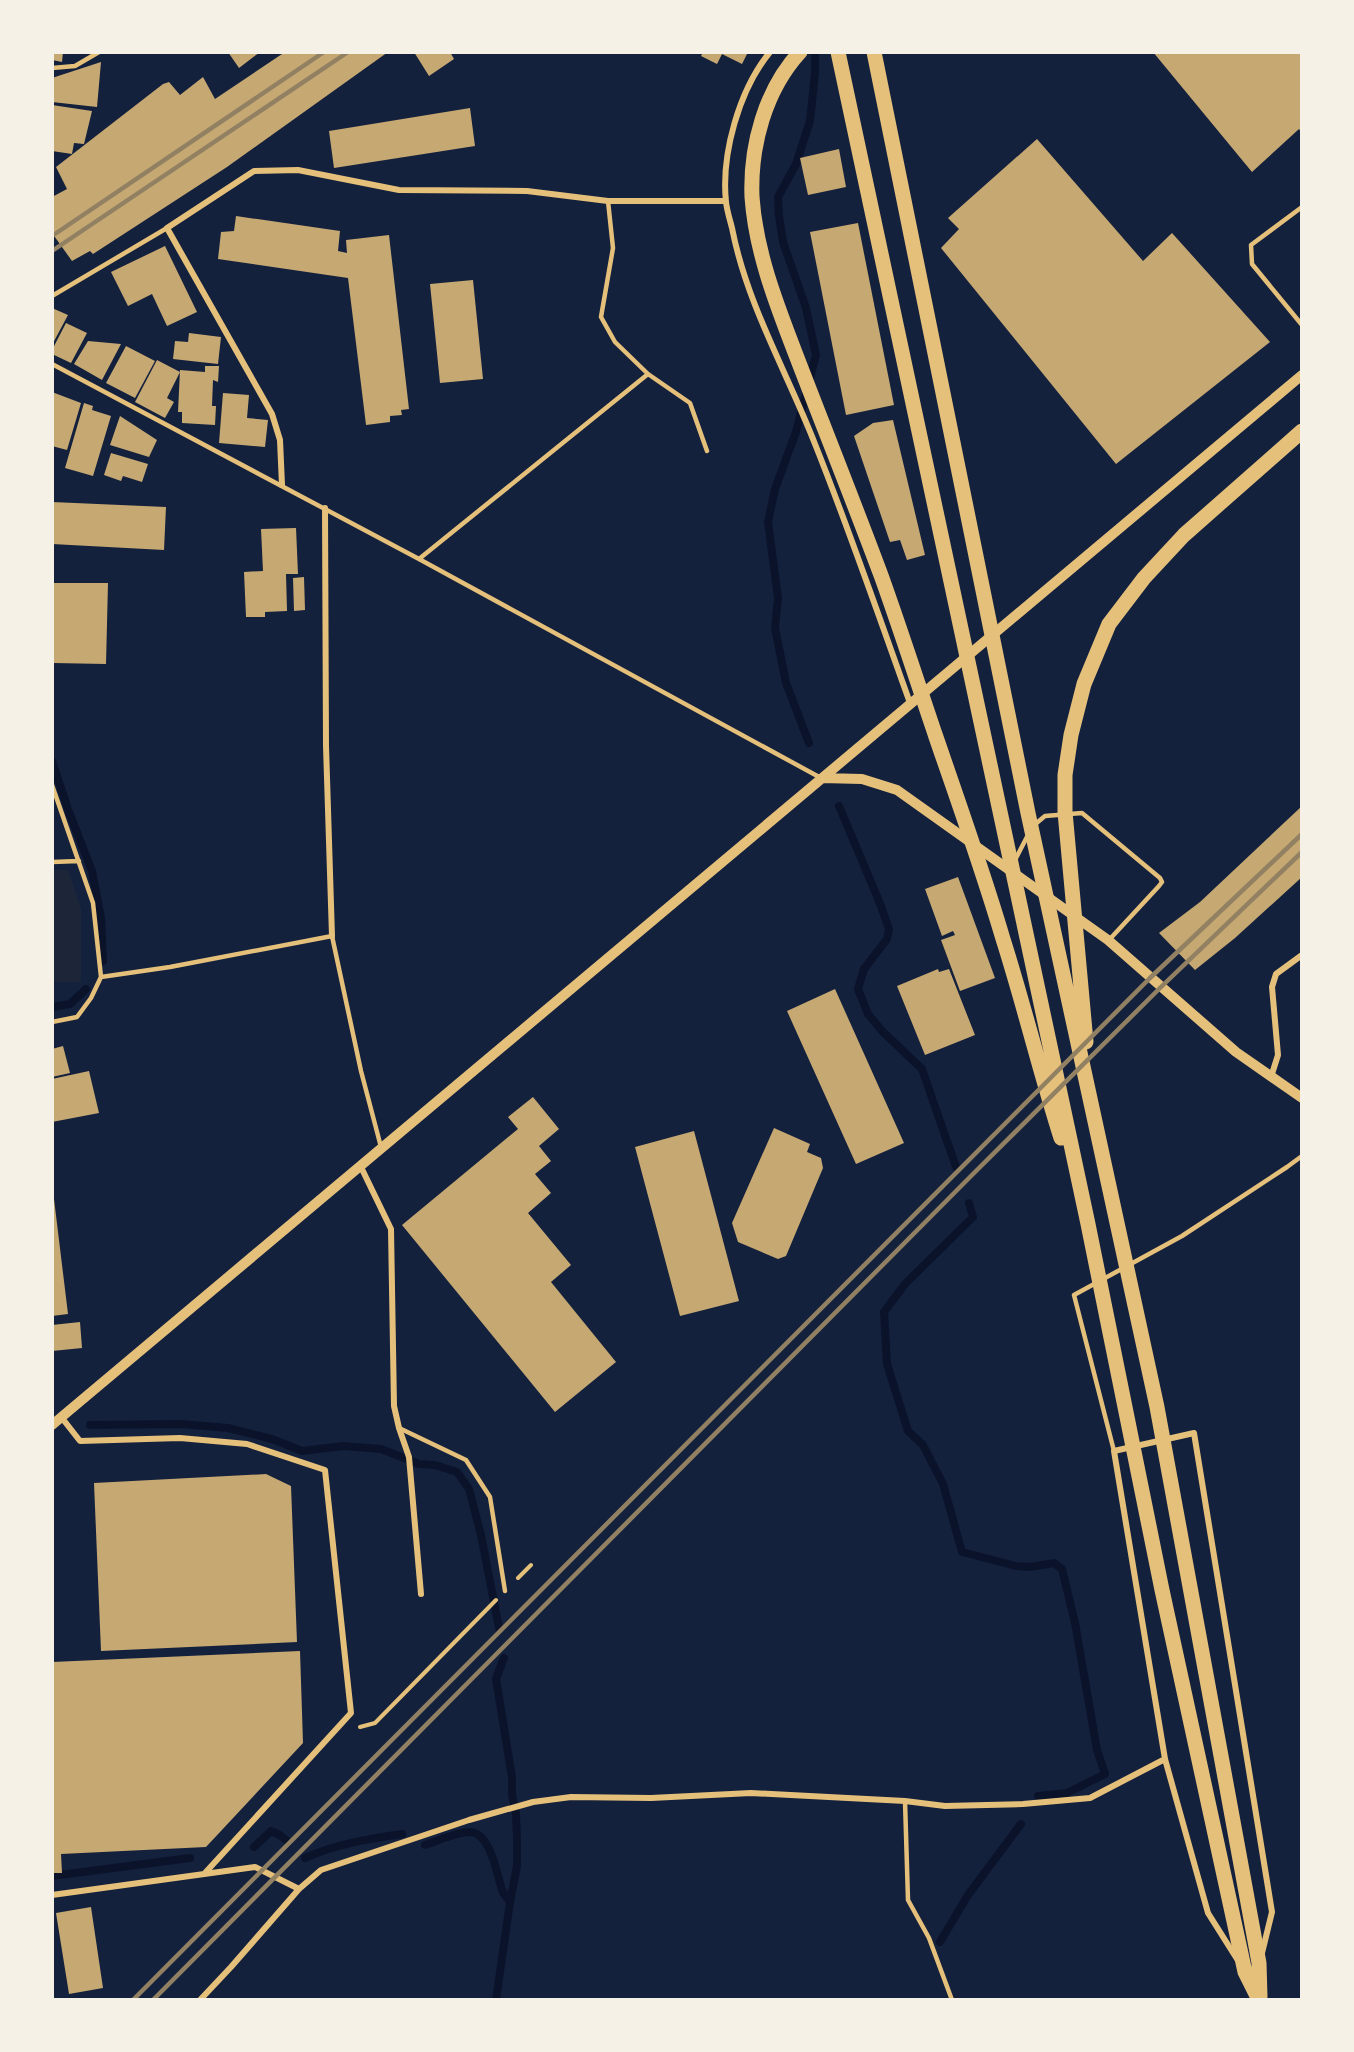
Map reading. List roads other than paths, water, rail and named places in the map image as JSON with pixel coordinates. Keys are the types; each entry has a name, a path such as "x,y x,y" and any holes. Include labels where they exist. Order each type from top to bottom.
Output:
{"main road":[{"path":"800,52 788,65 773,91 761,124 753,162 752,196 769,282 882,579 951,782 1004,940 1041,1074 1088,1224"},
{"path":"838,52 1088,1224 1162,1590 1245,1972 1260,2000"},
{"path":"874,52 1028,813 1157,1407 1259,1964 1260,2000"},
{"path":"1092,1104 1065,812 1065,775 1071,735 1084,684 1109,624 1152,569 1184,535 1302,431"}],"street":[{"path":"770,52 748,88 736,121 728,155 726,201 736,249 751,298 815,443 910,704"},
{"path":"282,485 280,440 272,414 167,228 254,171 298,170 399,190 527,191 608,201 726,201"},
{"path":"52,1425 1302,375"},
{"path":"325,508 326,746 332,936"},
{"path":"822,778 862,779 897,790 1108,940 1236,1052 1302,1098"},
{"path":"1271,1078 1278,1055 1272,987 1276,974 1302,955"},
{"path":"360,1165 391,1229 394,1406 409,1457 421,1594"},
{"path":"62,1418 80,1441 180,1438 247,1444 325,1470 351,1713 205,1874"},
{"path":"1245,1972 1208,1913 1165,1759 1114,1451 1194,1433 1272,1912 1259,1964"},
{"path":"200,2000 299,1889 321,1870 469,1820 533,1802 571,1797 651,1798 751,1793 956,1806 1023,1804 1090,1798 1165,1759"},
{"path":"52,1895 255,1867 299,1889"}],"lane":[{"path":"52,68 75,66 99,52"},
{"path":"608,201 613,248 601,317 615,342 648,374 690,403 707,451"},
{"path":"1302,207 1251,245 1252,264 1302,325"},
{"path":"52,296 167,228"},
{"path":"52,364 325,508 822,778"},
{"path":"419,559 648,374"},
{"path":"52,785 93,903 101,977 91,998 77,1017 52,1022"},
{"path":"1010,871 1026,837 1035,823 1045,816 1082,813 1092,819 1162,882 1108,940"},
{"path":"52,862 79,861"},
{"path":"101,977 170,967 332,936 361,1071 381,1148"},
{"path":"1114,1451 1074,1295 1182,1236 1302,1156"},
{"path":"399,1428 466,1460 490,1497 505,1591"},
{"path":"905,1801 908,1900 929,1938 951,2000"}],"waterway":[{"path":"809,743 786,683 775,628 778,598 768,522 775,489 796,432 816,355 806,308 783,242 778,197 796,164 810,121 815,52"},
{"path":"52,761 92,871 101,918 103,961"},
{"path":"839,806 889,929 887,939 864,969 858,989 868,1014 882,1031 922,1069 956,1167"},
{"path":"52,1007 70,1004 86,989"},
{"path":"969,1203 973,1217 905,1284 884,1312 887,1364 908,1431 923,1445 943,1484 962,1552 1016,1566 1030,1567 1054,1563 1062,1569 1075,1623 1097,1750 1105,1774 1067,1793 1038,1796"},
{"path":"90,1425 182,1424 228,1428 272,1439 302,1451 343,1446 381,1449 419,1464 435,1465 457,1472 469,1489 481,1535 499,1628"},
{"path":"504,1658 496,1679 512,1777 517,1837 517,1866 510,1902"},
{"path":"940,1942 968,1895 1021,1824"},
{"path":"254,1847 271,1831 286,1840"},
{"path":"425,1845 453,1835 470,1832 477,1834 488,1847 502,1890 510,1902 496,2000"},
{"path":"305,1858 340,1846 402,1834"},
{"path":"52,1876 190,1858"}],"railway":[{"path":"52,236 324,52"},
{"path":"52,251 348,52"},
{"path":"133,2000 1150,978 1302,834"},
{"path":"153,2000 971,1176 1161,987 1302,852"}]}
